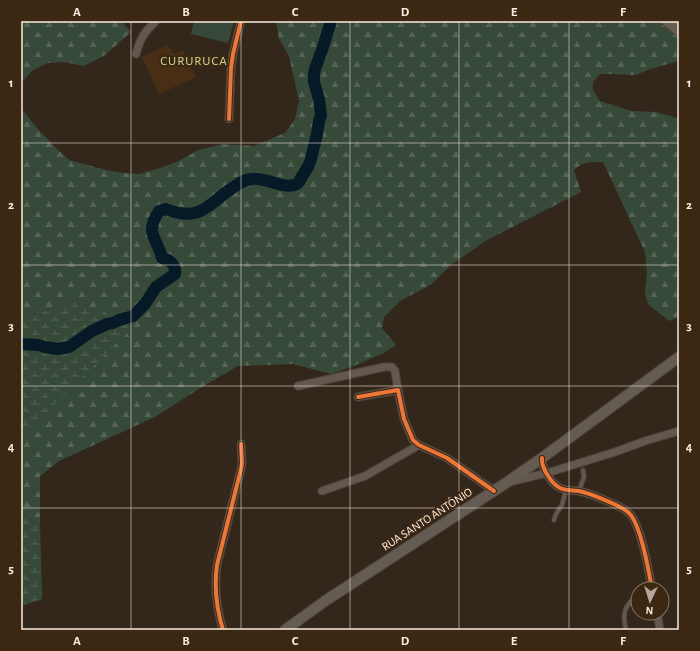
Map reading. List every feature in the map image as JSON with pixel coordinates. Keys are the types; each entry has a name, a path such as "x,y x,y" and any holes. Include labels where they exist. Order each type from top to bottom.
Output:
{"main road":[{"path":"668,21 679,30"},
{"name":"RUA SANTO ANTÔNIO","path":"285,630 326,601 506,483 679,357"}],"street":[{"path":"136,54 142,35 156,21"},
{"path":"230,119 231,68 241,21"},
{"path":"298,386 392,367 395,371 404,419 413,440 419,445 447,458 494,491"},
{"path":"358,398 398,390"},
{"path":"506,483 547,473 679,431"},
{"path":"223,630 218,611 216,574 241,469 241,444"},
{"path":"322,491 365,476 419,445"},
{"path":"542,458 542,464 556,486 566,490 579,491 622,507 629,512 640,533 649,581"}],"lane":[{"path":"579,491 584,477 583,470"},
{"path":"554,520 562,505 566,490"},
{"path":"626,630 624,612 627,604 630,602"}],"shaded area":[{"path":"168,45 173,54 183,50 196,77 159,94 142,57"}],"green space":[{"path":"21,21 121,21 131,32 105,55 84,66 64,62 48,63 33,70 23,81 21,90"},
{"path":"194,21 234,21 228,43 191,34"},
{"path":"276,21 679,21 679,61 650,69 636,75 600,74 593,82 593,90 600,101 631,111 656,112 679,119 679,317 669,321 648,304 645,293 647,272 645,252 603,162 591,162 584,164 574,170 581,192 485,241 450,266 432,284 400,301 384,317 382,328 396,345 384,353 331,374 293,364 238,366 155,417 59,461 40,476 40,525 21,514 21,433 40,417 77,300 21,319 21,108 36,127 69,160 123,173 140,174 179,161 198,150 222,144 254,146 285,133 295,119 299,101 289,56 279,39"},
{"path":"77,300 132,329 47,412 21,433 21,319"},
{"path":"21,514 40,525 42,599 21,606"}],"waterway":[{"path":"21,344 38,345 58,349 69,347 92,331 107,324 133,316 145,304 156,287 175,274 173,264 162,258 153,235 152,225 159,211 166,209 189,214 197,212 205,209 227,191 249,179 263,180 288,186 298,183 309,165 321,115 319,99 314,82 314,74 331,21"}],"cycle path":[{"path":"229,119 231,68 241,21"},
{"path":"358,397 398,390 404,419 413,440 419,445 447,458 494,491"},
{"path":"223,630 217,598 216,573 241,469 241,444"},
{"path":"542,458 543,466 548,475 560,488 590,494 613,503 629,513 641,537 651,581"}],"district":[{"name":"CURURUCA","path":"194,61"}]}
